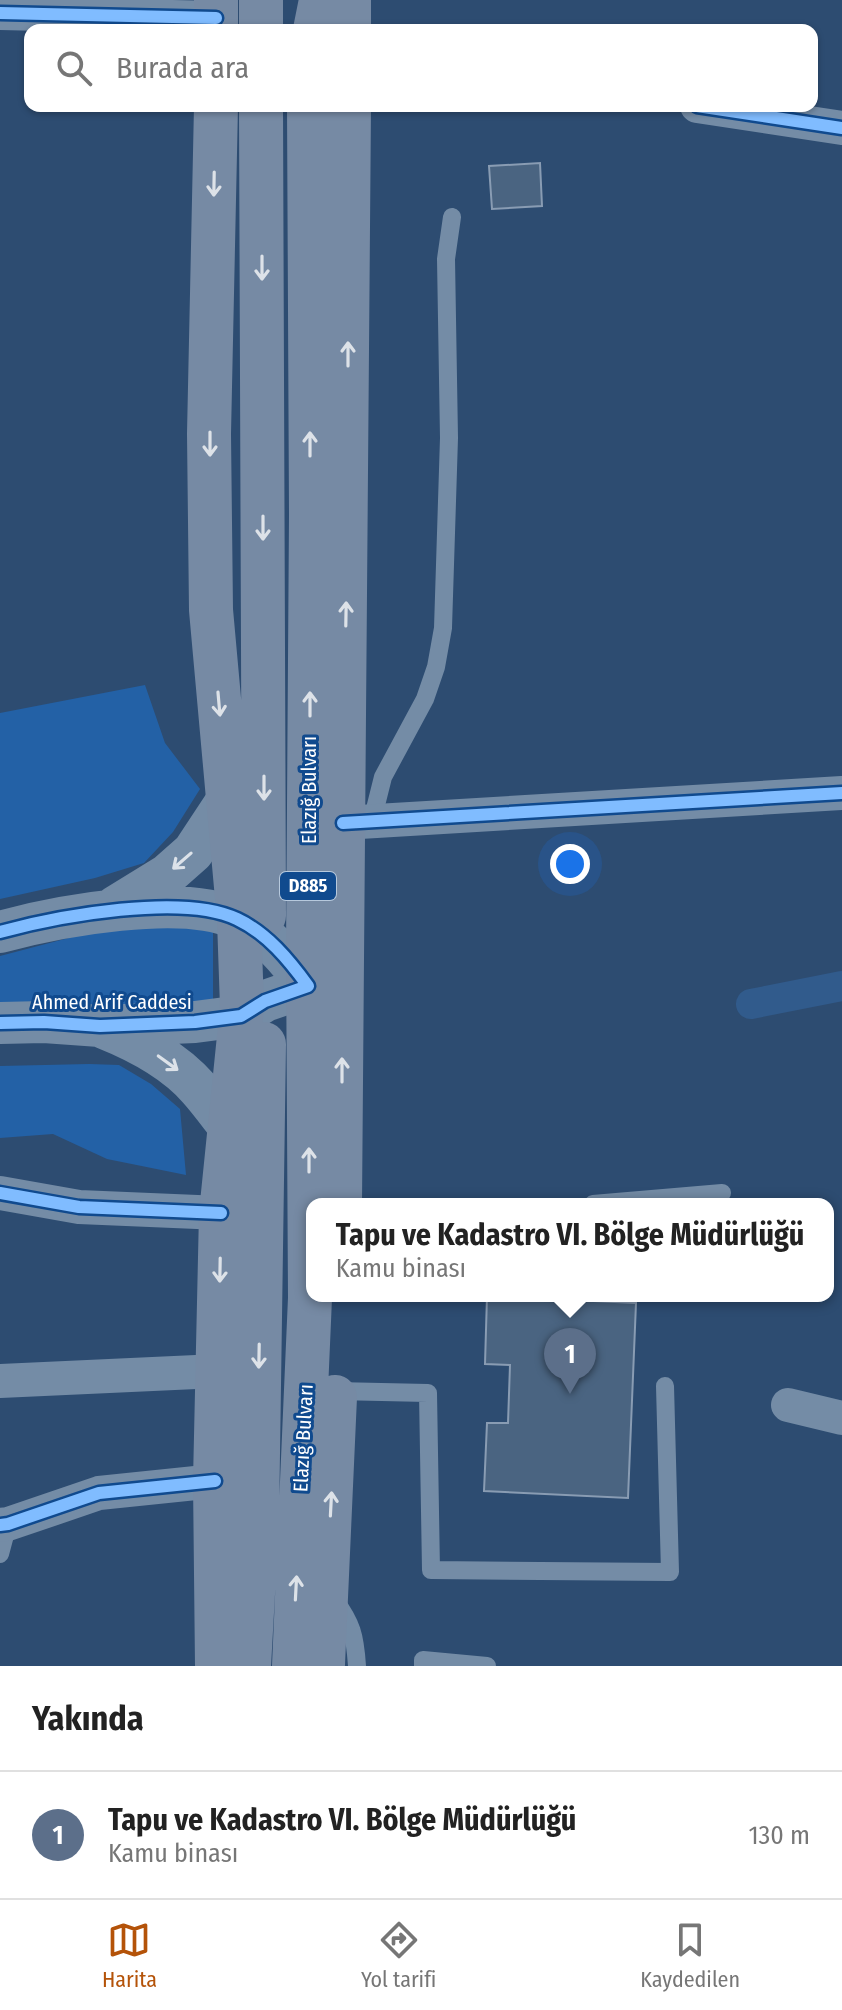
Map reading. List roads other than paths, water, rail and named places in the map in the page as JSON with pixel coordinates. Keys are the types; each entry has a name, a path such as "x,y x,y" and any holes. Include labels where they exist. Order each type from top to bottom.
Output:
{"highway":[{"path":"261,0 261,24"},
{"path":"308,0 308,24"},
{"path":"316,24 321,0"},
{"path":"349,0 349,24"},
{"path":"216,112 209,434 211,610 228,799 252,929"},
{"name":"D885","path":"249,1666 257,1522 262,1164 253,1009 252,929 261,112"},
{"name":"Elazığ Bulvarı","path":"309,112 309,1198"},
{"path":"340,1198 357,822 349,112"},
{"path":"217,1666 215,1481 221,1213 229,1130 253,1009"},
{"name":"Elazığ Bulvarı","path":"294,1666 310,1302"},
{"path":"323,1666 337,1302"}],"street":[{"path":"0,13 216,16"},
{"path":"737,112 842,128"},
{"path":"357,822 842,793"},
{"path":"104,913 167,875 193,852 228,799"},
{"path":"0,932 26,925 157,906 212,909 252,929 284,954 308,986"},
{"name":"Ahmed Arif Caddesi","path":"0,1023 100,1026 195,1022 253,1009 308,986"},
{"name":"Ahmed Arif Caddesi","path":"100,1026 138,1042 173,1065 199,1088 229,1130 262,1164"},
{"path":"0,1193 79,1207 221,1213"},
{"path":"0,1381 218,1371"},
{"path":"788,1405 842,1418"},
{"path":"3,1534 99,1493 215,1481"}],"lane":[{"path":"357,822 425,699 436,667 443,628 449,438 446,259 452,217"},
{"path":"663,1198 722,1193"},
{"path":"335,1391 428,1393 431,1570 670,1572 665,1386"},
{"path":"327,1590 349,1620 355,1636 357,1666"},
{"path":"423,1666 423,1660 495,1666"}],"waterway":[{"path":"751,1004 842,986"}],"place":[{"name":"Tapu ve Kadastro VI. Bölge Müdürlüğü","path":"570,1394"}]}
